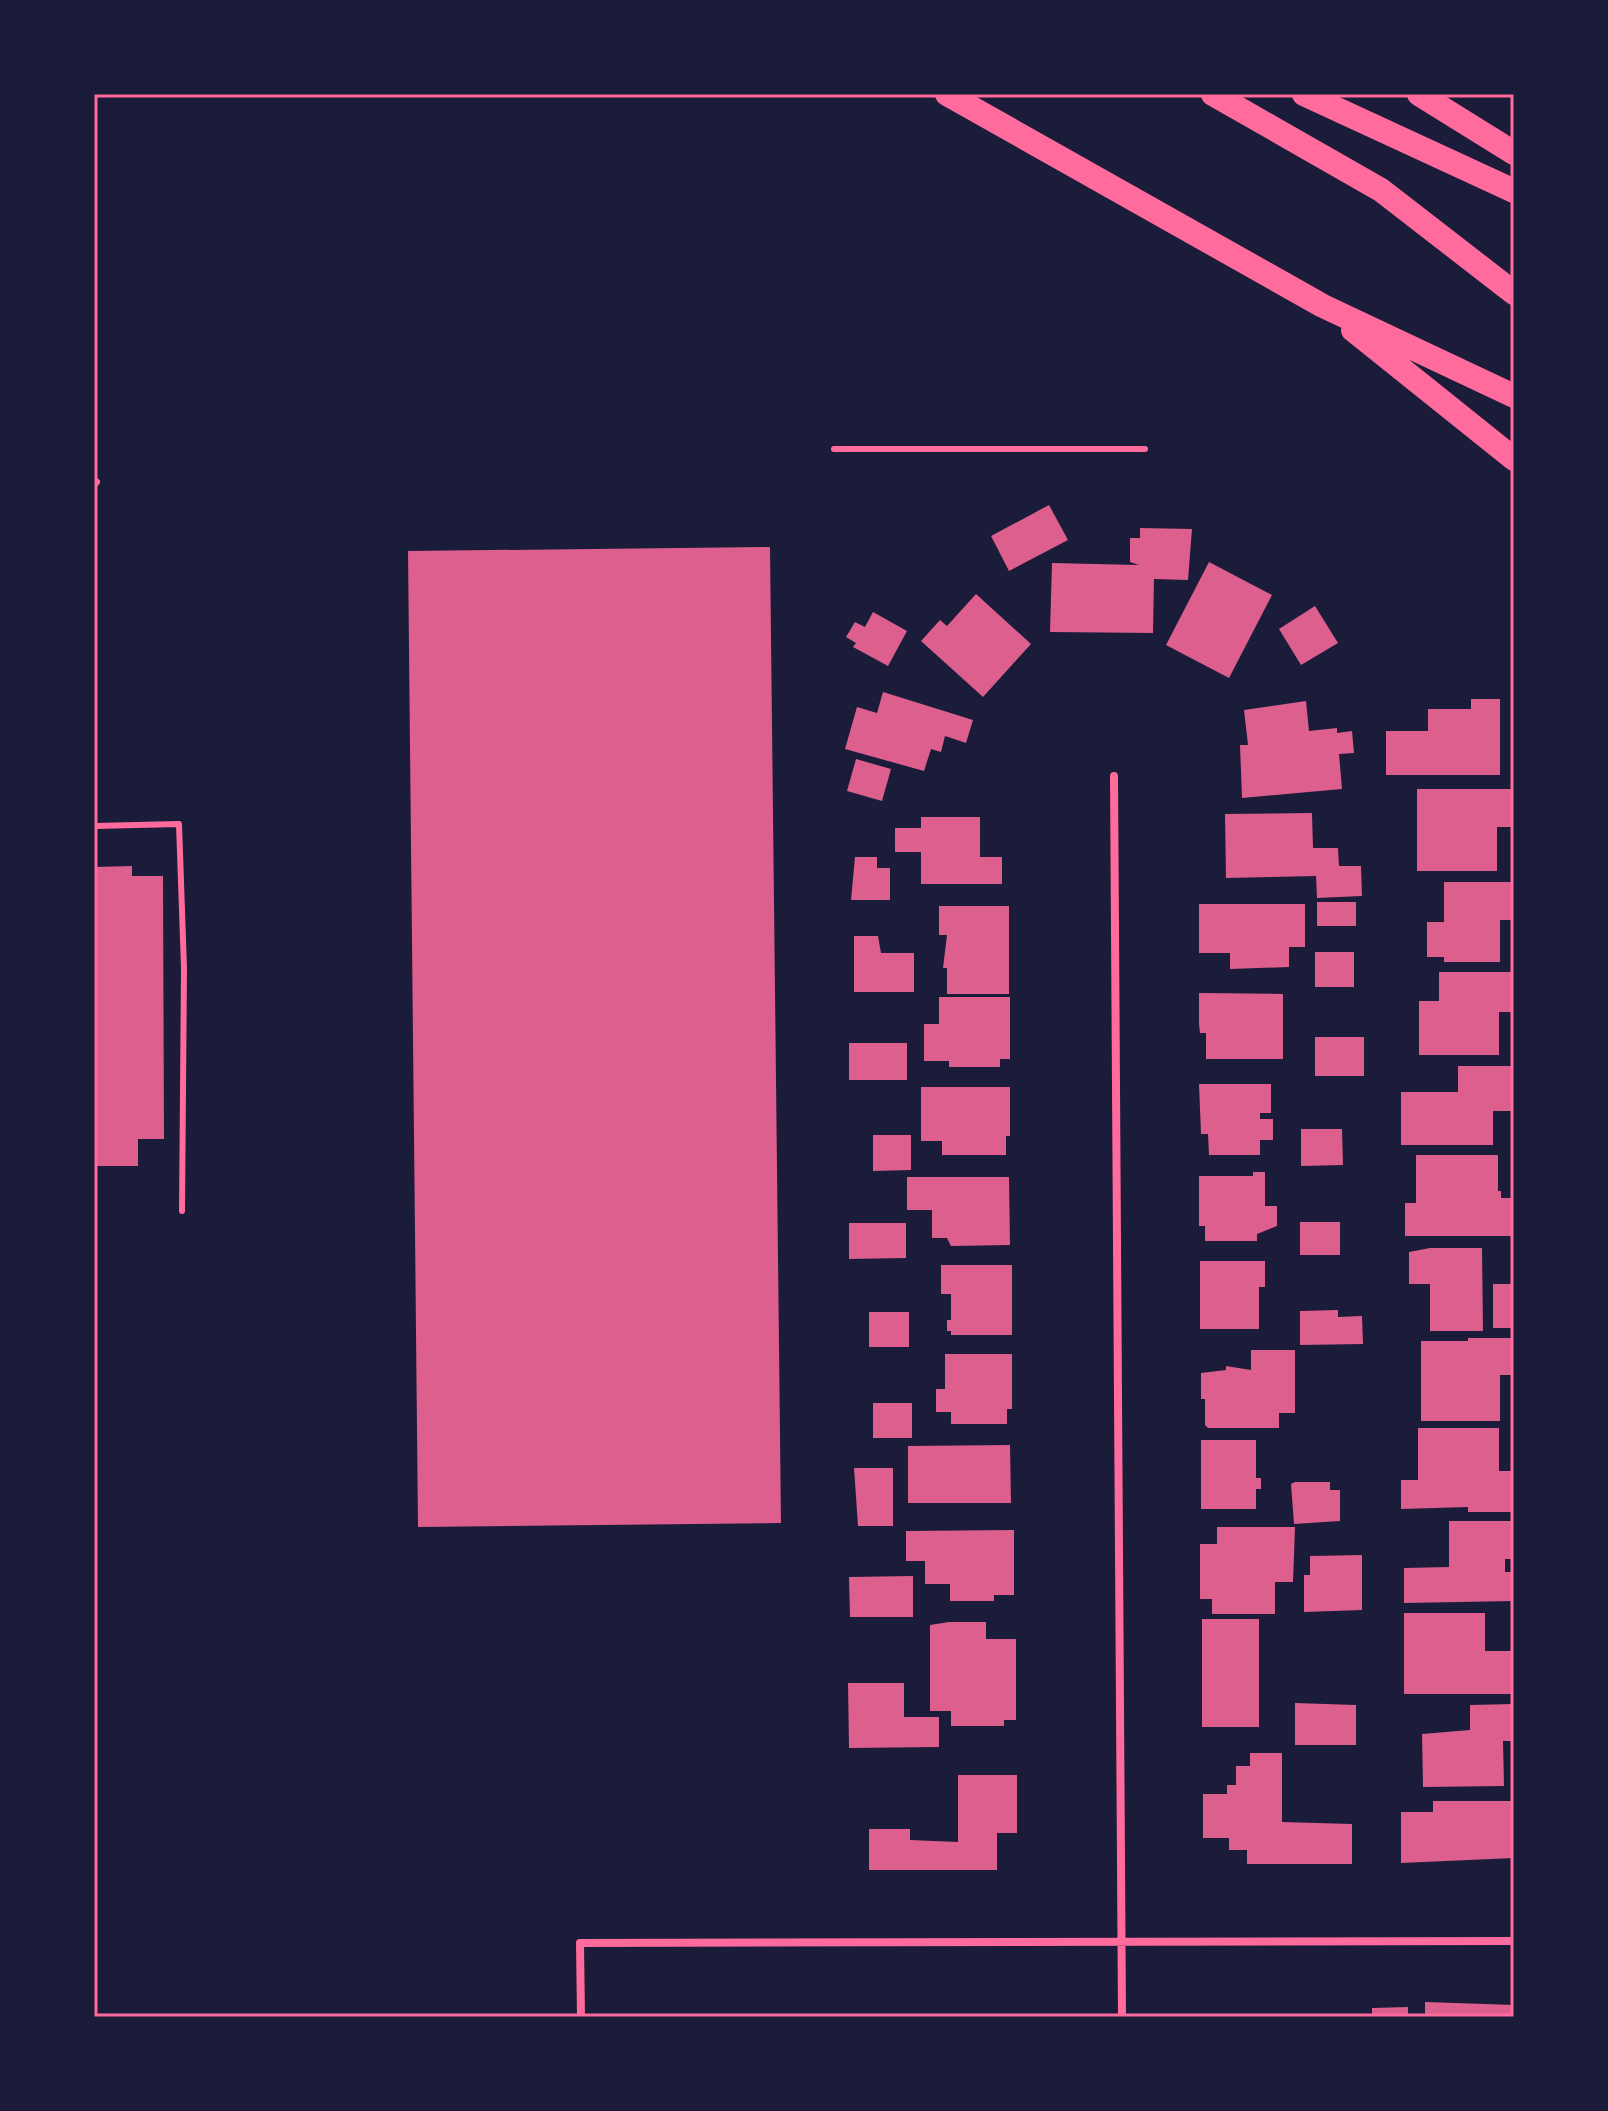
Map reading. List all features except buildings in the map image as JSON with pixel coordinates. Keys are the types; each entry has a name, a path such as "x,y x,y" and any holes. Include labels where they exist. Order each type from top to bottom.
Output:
{"highway":[{"path":"947,94 1059,161 1323,306 1514,396"},
{"path":"1213,94 1381,190 1514,293"},
{"path":"1304,94 1514,191"},
{"path":"1419,94 1514,153"},
{"path":"1323,306 1514,459"}],"street":[{"path":"1114,776 1122,2017"},
{"path":"581,2017 580,1943 1514,1941"}],"lane":[{"path":"834,449 1145,449"},
{"path":"94,826 179,824 184,968 182,1211"}]}
